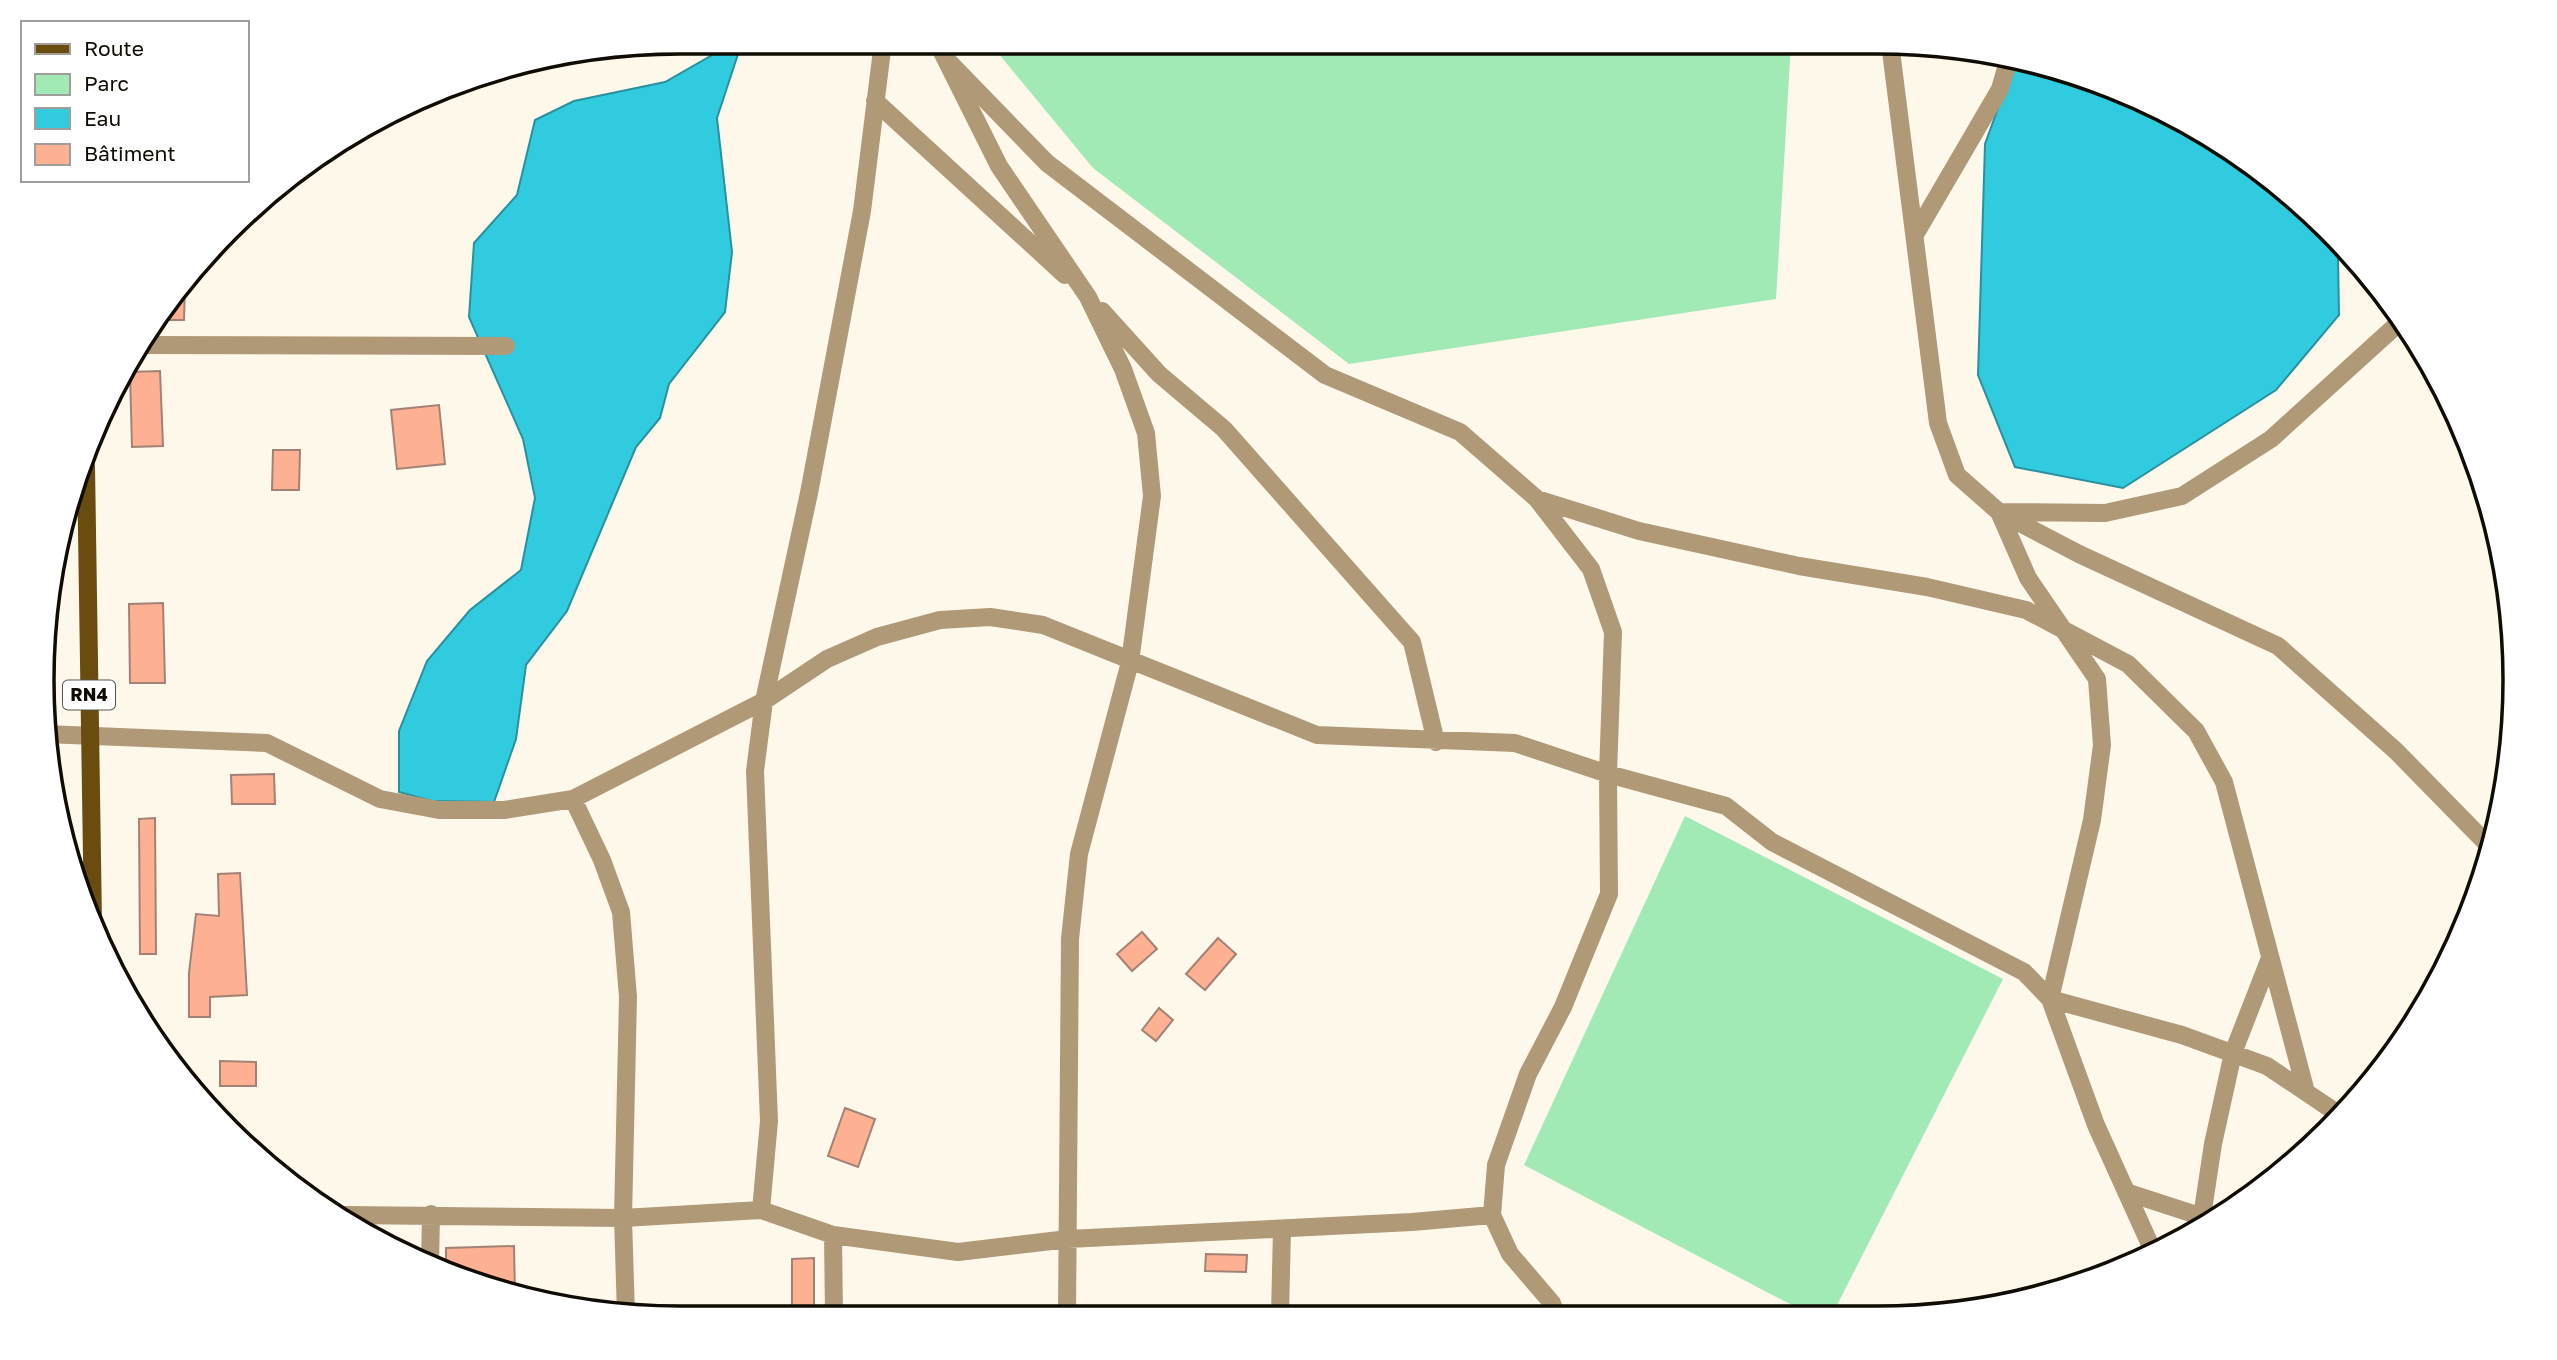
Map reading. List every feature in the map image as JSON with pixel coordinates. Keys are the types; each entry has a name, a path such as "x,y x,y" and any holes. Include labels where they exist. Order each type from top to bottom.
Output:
{"main road":[{"name":"RN4","path":"86,482 93,895"}],"street":[{"path":"761,1210 769,1121 755,771 764,701 814,466 862,211 882,54"},
{"path":"944,54 999,166 1088,297 1123,369 1146,433 1152,496 1130,662 1079,854 1070,939 1067,1306"},
{"path":"1892,55 1938,423 1957,475 1999,512 2079,554 2278,646 2396,751 2482,839"},
{"path":"947,60 1047,163 1325,374 1460,432 1537,499 1591,569 1613,632 1608,774 1609,894 1563,1007 1528,1074 1496,1165 1492,1215 1510,1254 1555,1306"},
{"path":"1916,233 2000,89 2006,68"},
{"path":"876,101 1088,297 1159,374 1224,429 1412,642 1436,742"},
{"path":"1999,512 2105,513 2182,496 2271,439 2394,328"},
{"path":"152,345 506,346"},
{"path":"1537,499 1639,531 1799,566 1927,587 2026,610 2128,664 2196,731 2224,782 2306,1092"},
{"path":"1999,512 2028,578 2097,678 2102,745 2092,820 2049,999"},
{"path":"57,734 267,743 380,799 439,810 504,810 573,799 764,701 827,659 877,637 940,620 990,617 1043,625 1317,735 1436,742 1516,743 1608,774 1726,806 1772,842 2024,972 2049,999 2096,1125 2149,1243"},
{"path":"573,799 603,860 621,912 628,997 623,1218 626,1303"},
{"path":"2205,1213 2213,1144 2233,1053 2270,958"},
{"path":"2049,999 2182,1034 2267,1066 2330,1110"},
{"path":"2126,1192 2197,1218"},
{"path":"356,1215 623,1218 761,1210 833,1235 958,1252 1068,1239 1412,1223 1492,1215"},
{"path":"430,1253 431,1214"},
{"path":"1280,1306 1282,1229"},
{"path":"833,1235 834,1306"}],"green space":[{"path":"999,54 1790,54 1776,299 1349,364 1093,168"},
{"path":"1685,816 2003,979 1837,1306 1794,1306 1524,1165"}],"water":[{"path":"714,54 738,54 717,118 732,252 725,312 669,384 660,418 636,447 567,611 526,665 516,739 494,802 432,801 399,792 399,731 427,661 470,610 521,570 535,498 523,439 469,317 474,243 517,195 535,120 574,101 665,82"},
{"path":"2012,69 2078,87 2154,119 2190,138 2258,184 2290,210 2338,258 2339,315 2276,390 2123,488 2015,467 1978,375 1985,144"}],"building":[{"path":"185,298 184,320 169,320"},
{"path":"160,371 163,446 132,447 130,382 135,372"},
{"path":"439,405 445,464 397,469 391,410"},
{"path":"273,450 300,450 299,490 272,490"},
{"path":"163,603 165,683 130,683 129,604"},
{"path":"274,774 275,804 232,804 231,775"},
{"path":"155,818 156,954 140,954 139,819"},
{"path":"240,873 247,995 210,997 210,1017 189,1017 189,973 196,914 219,916 218,874"},
{"path":"1142,932 1157,949 1132,971 1117,954"},
{"path":"1218,938 1236,954 1205,990 1186,974"},
{"path":"1159,1008 1173,1020 1156,1041 1142,1030"},
{"path":"220,1061 256,1062 256,1086 220,1086"},
{"path":"845,1108 875,1119 858,1167 828,1156"},
{"path":"514,1246 515,1283 446,1260 446,1248"},
{"path":"1206,1254 1247,1255 1246,1272 1205,1271"},
{"path":"814,1258 814,1306 792,1306 792,1259"}]}
